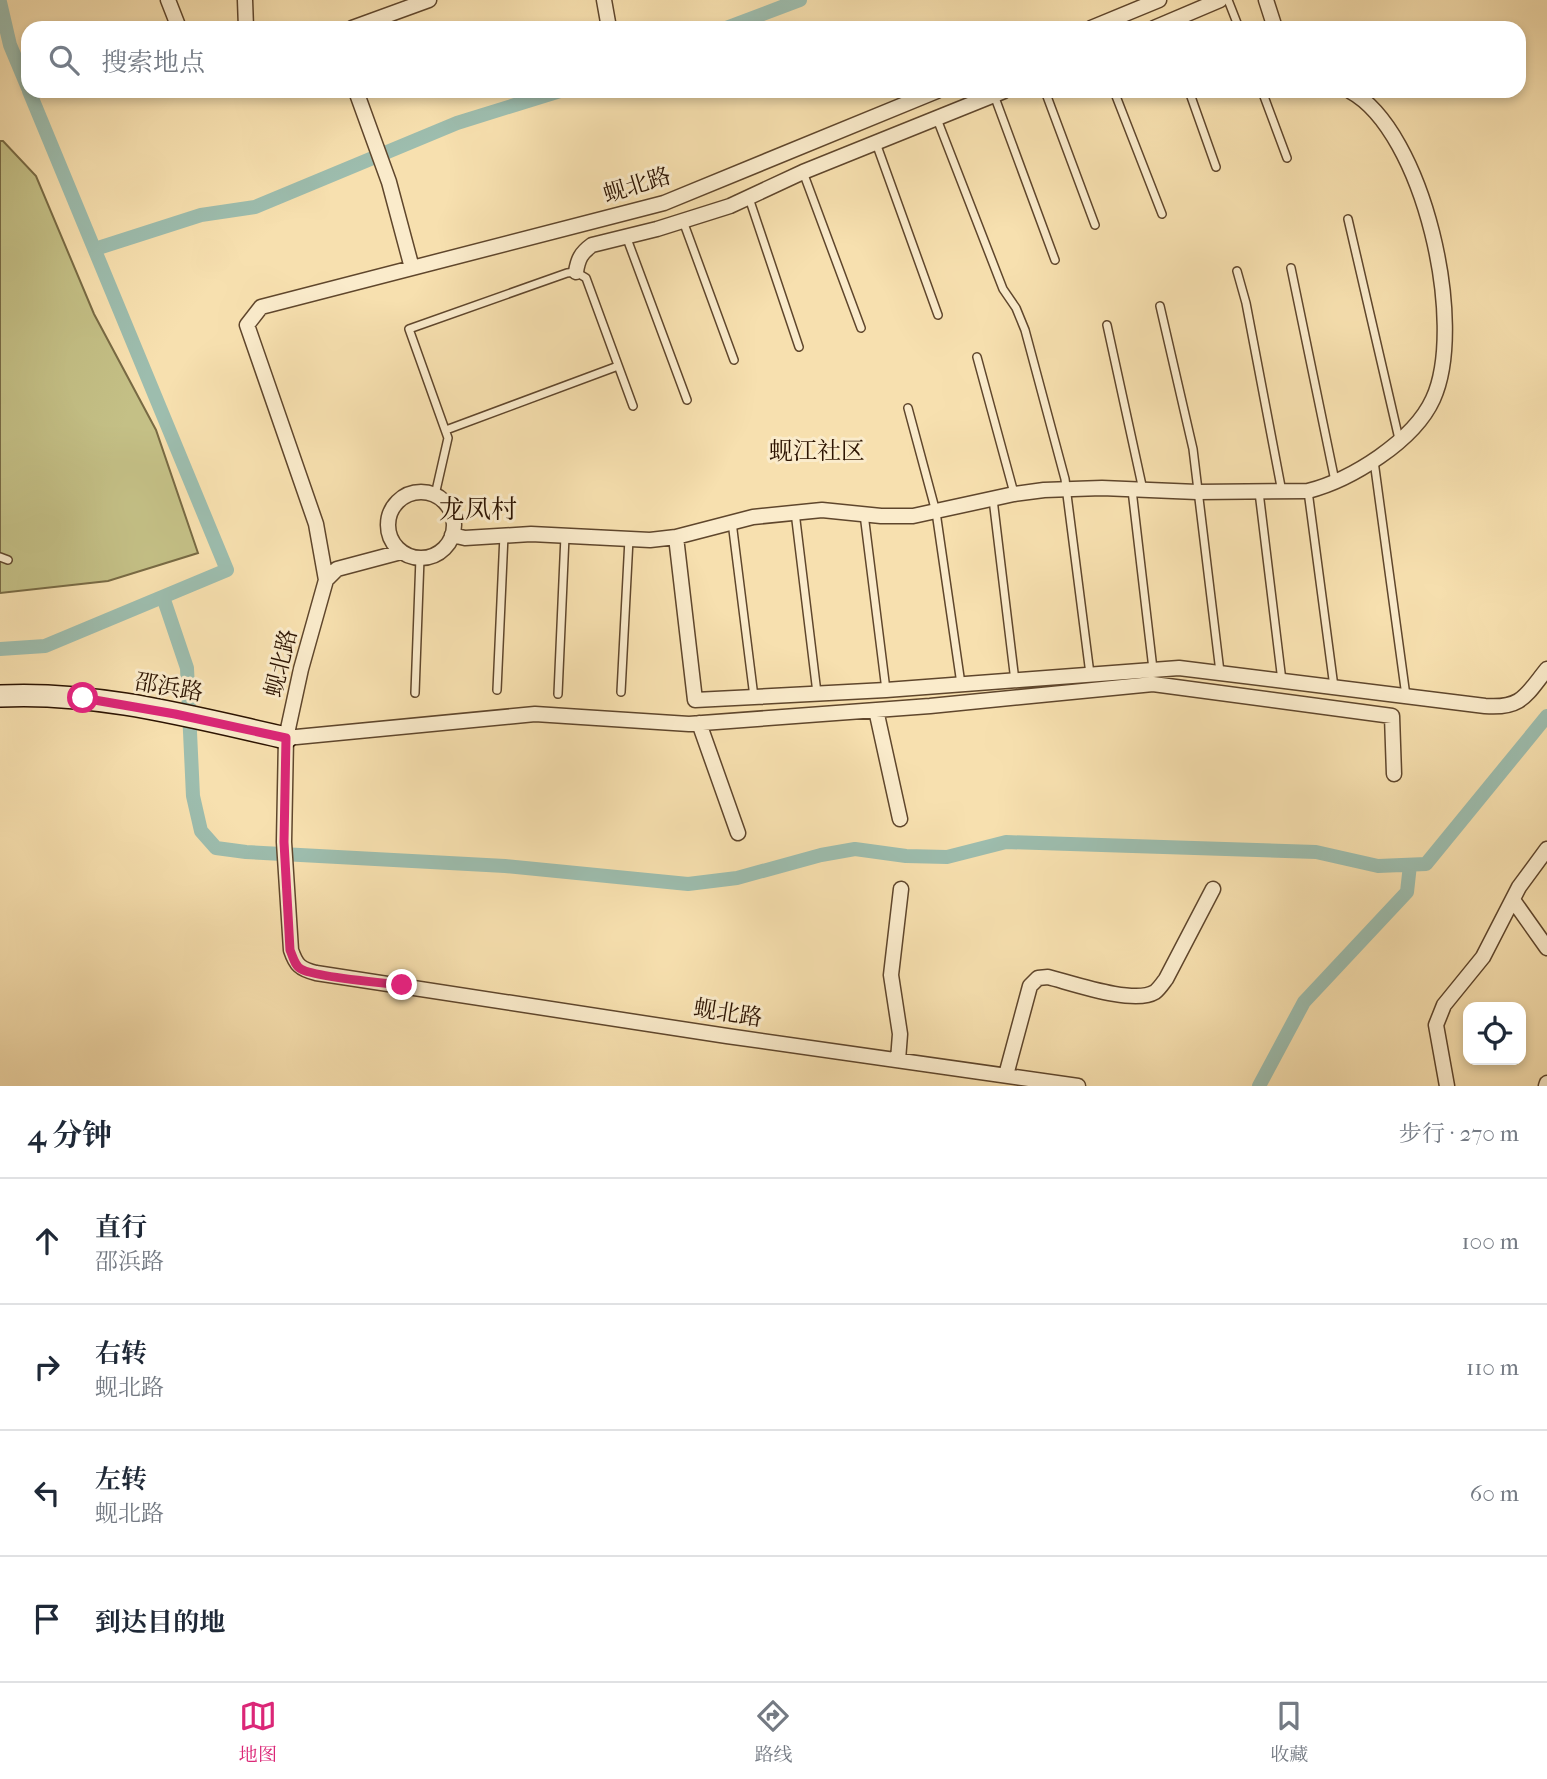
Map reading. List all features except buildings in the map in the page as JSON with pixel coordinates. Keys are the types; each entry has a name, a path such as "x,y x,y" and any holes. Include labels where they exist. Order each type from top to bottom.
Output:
{"street":[{"path":"169,0 176,21"},
{"path":"245,0 246,21"},
{"path":"371,21 429,0"},
{"path":"604,0 608,21"},
{"path":"1108,21 1159,0"},
{"path":"1174,21 1220,0"},
{"path":"1266,0 1273,21"},
{"path":"358,98 389,181 412,268"},
{"name":"蚬北路","path":"920,98 664,203 261,307 247,325 316,524 326,580 301,669 286,738 284,842 290,950 301,969 727,1036 1079,1086"},
{"path":"576,272 583,251 592,245 683,221 749,198 803,172 987,98"},
{"path":"452,535 465,538 531,534 629,540 676,537 732,522 795,512 822,510 897,517 936,512 1014,494 1102,488 1282,492 1308,491 1335,482 1374,461 1418,422 1433,400 1439,380 1446,331 1440,271 1423,199 1409,168 1377,113 1359,98"},
{"path":"422,492 435,495 447,504 453,516 452,535 450,543 440,553 427,558 413,558 401,552 392,541 388,528 390,514 397,502 408,495 422,492"},
{"path":"676,537 695,700 886,690 1179,668 1504,706 1516,704 1547,669"},
{"path":"326,580 337,569 401,552"},
{"path":"286,738 535,713 699,723 876,710 1153,684 1392,716 1394,774"},
{"name":"邵浜路","path":"0,696 83,698 286,738"},
{"path":"876,710 900,819"},
{"path":"699,723 738,833"},
{"path":"1447,1086 1436,1025 1444,1005 1483,957 1513,900 1547,849"},
{"path":"898,1060 900,1034 891,975 901,889"},
{"path":"1006,1075 1030,986 1038,978 1048,977 1119,995 1144,995 1155,991 1166,979 1213,889"},
{"path":"1513,900 1547,948"}],"lane":[{"path":"1228,0 1236,21"},
{"path":"1001,98 1055,260"},
{"path":"1048,98 1095,225"},
{"path":"1117,98 1161,214"},
{"path":"1191,98 1216,167"},
{"path":"1265,98 1287,158"},
{"path":"937,119 1003,289 1025,330 1067,490 1090,674"},
{"path":"876,143 937,315"},
{"path":"803,172 861,328"},
{"path":"749,198 799,347"},
{"path":"1349,219 1399,439"},
{"path":"683,221 734,360"},
{"path":"626,236 687,400"},
{"path":"1291,268 1335,482"},
{"path":"1237,271 1282,492"},
{"path":"435,495 448,438 409,329 576,272 586,278 633,407"},
{"path":"1160,306 1193,449 1220,672"},
{"path":"1107,326 1137,490 1153,669"},
{"path":"977,357 1014,494"},
{"path":"446,430 618,366"},
{"path":"908,408 936,512 961,685"},
{"path":"1374,461 1406,696"},
{"path":"1308,491 1334,687"},
{"path":"1259,492 1282,681"},
{"path":"993,499 1015,681"},
{"path":"795,512 817,694"},
{"path":"864,513 886,690"},
{"path":"732,522 754,697"},
{"path":"497,690 504,535"},
{"path":"558,694 565,536"},
{"path":"621,692 629,540"},
{"path":"415,693 420,558"}],"shaded area":[{"path":"0,141 36,176 94,314 156,430 198,553 108,581 0,593"}],"waterway":[{"path":"744,21 800,0"},
{"path":"0,2 10,45 21,71"},
{"path":"0,649 45,646 227,570 32,98"},
{"path":"95,249 201,215 255,207 457,123 537,98"},
{"path":"163,597 187,668 193,796 201,831 216,848 246,852 505,866 688,884 737,878 821,855 855,849 906,856 947,857 1006,842 1316,852 1378,866 1426,864 1547,716"},
{"path":"1259,1086 1304,1002 1407,892 1410,865"}],"district":[{"name":"蚬江社区","path":"817,451"},
{"name":"龙凤村","path":"478,509"}],"route":[{"path":"83,698 286,738 285,867 290,950 295,962 301,969 316,973 402,985"}]}
